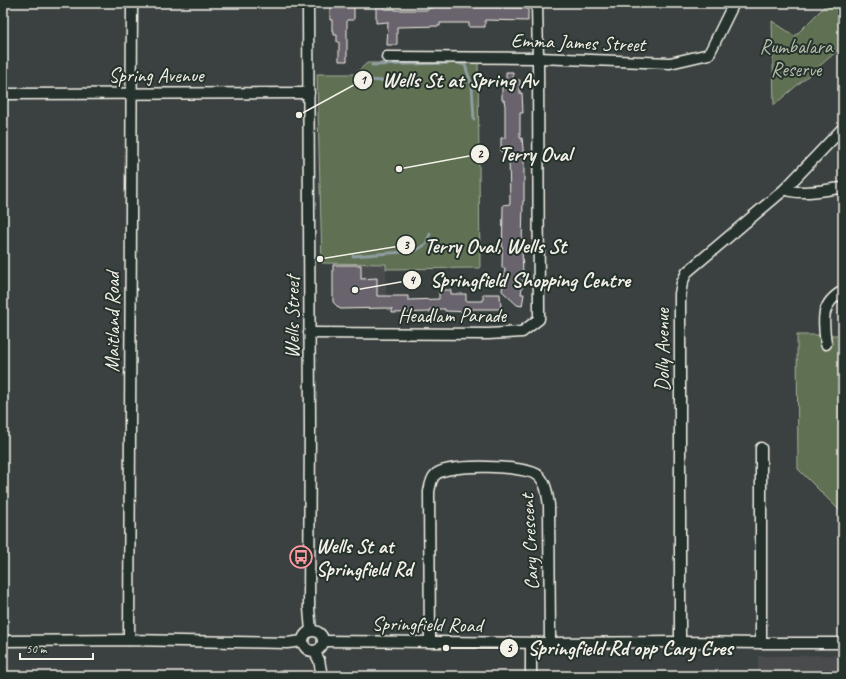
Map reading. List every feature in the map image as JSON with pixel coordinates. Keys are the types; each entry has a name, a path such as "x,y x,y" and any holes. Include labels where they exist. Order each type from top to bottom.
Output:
{"street":[{"name":"Maitland Road","path":"129,640 132,3"},
{"name":"Wells Street","path":"308,3 310,333 309,608 312,631"},
{"name":"Headlam Parade","path":"310,333 488,334 522,332 538,319 537,3"},
{"name":"Emma James Street","path":"387,57 538,58 670,63 710,54 734,3"},
{"name":"Spring Avenue","path":"3,94 309,93"},
{"name":"Dolly Avenue","path":"680,642 680,294 682,283 687,272 785,189 843,128"},
{"path":"785,189 790,192 843,188"},
{"path":"826,344 824,326 826,308 833,297 843,291"},
{"path":"761,448 761,643"},
{"name":"Cary Crescent","path":"430,642 429,492 431,482 434,475 441,471 468,467 512,468 528,471 539,476 546,487 549,505 550,643"},
{"path":"312,631 318,632 323,641 319,649 314,651 310,651 305,647 303,641 306,633 312,631"},
{"path":"3,641 129,640 287,643 303,641"},
{"name":"Springfield Road","path":"323,641 843,643"},
{"path":"531,643 531,676"},
{"path":"314,651 319,660 322,676"}],"shaded area":[{"path":"333,263 386,264 386,309 340,309 333,302"},
{"path":"843,655 843,676 758,676 758,656"}],"green space":[{"name":"Rumbalara Reserve","path":"828,3 843,3 843,46 774,105 772,21 795,36"},
{"path":"478,62 480,268 386,269 386,264 322,263 317,74 355,74 367,63"},
{"path":"797,335 843,335 843,514 798,469"}],"building":[{"path":"376,5 384,5 384,9 395,10 428,10 428,8 432,7 528,8 528,21 485,20 485,27 469,27 469,23 440,23 440,26 397,27 397,45 387,45 388,22 376,23"},
{"path":"330,6 354,6 354,20 347,20 347,61 339,61 339,42 337,42 337,35 334,35 334,31 332,31"},
{"path":"506,72 513,72 513,80 520,80 520,93 522,93 523,113 520,113 520,138 522,138 524,159 522,246 524,276 521,294 524,294 522,306 517,305 502,291 505,268 502,268 503,205 510,204 509,152 501,152 501,138 505,138 505,106 504,100 502,100 502,85 506,85"},
{"path":"333,265 361,265 361,279 377,278 377,296 408,296 408,300 439,299 439,290 451,290 451,294 466,294 466,301 483,301 483,294 500,294 501,309 472,309 472,312 430,309 430,312 392,313 392,309 387,308 340,309 333,302"}],"waterway":[{"path":"372,65 448,63"},
{"path":"458,63 465,65 472,86 474,119"},
{"path":"362,80 420,82"},
{"path":"353,256 415,251 426,244 430,234"}],"place":[{"name":"Wells St at Spring Av","path":"299,115"},
{"name":"Terry Oval","path":"399,169"},
{"name":"Terry Oval, Wells St","path":"320,259"},
{"name":"Springfield Shopping Centre","path":"355,290"},
{"name":"Wells St at Springfield Rd","path":"301,557"},
{"name":"Springfield Rd opp Cary Cres","path":"446,648"}]}
